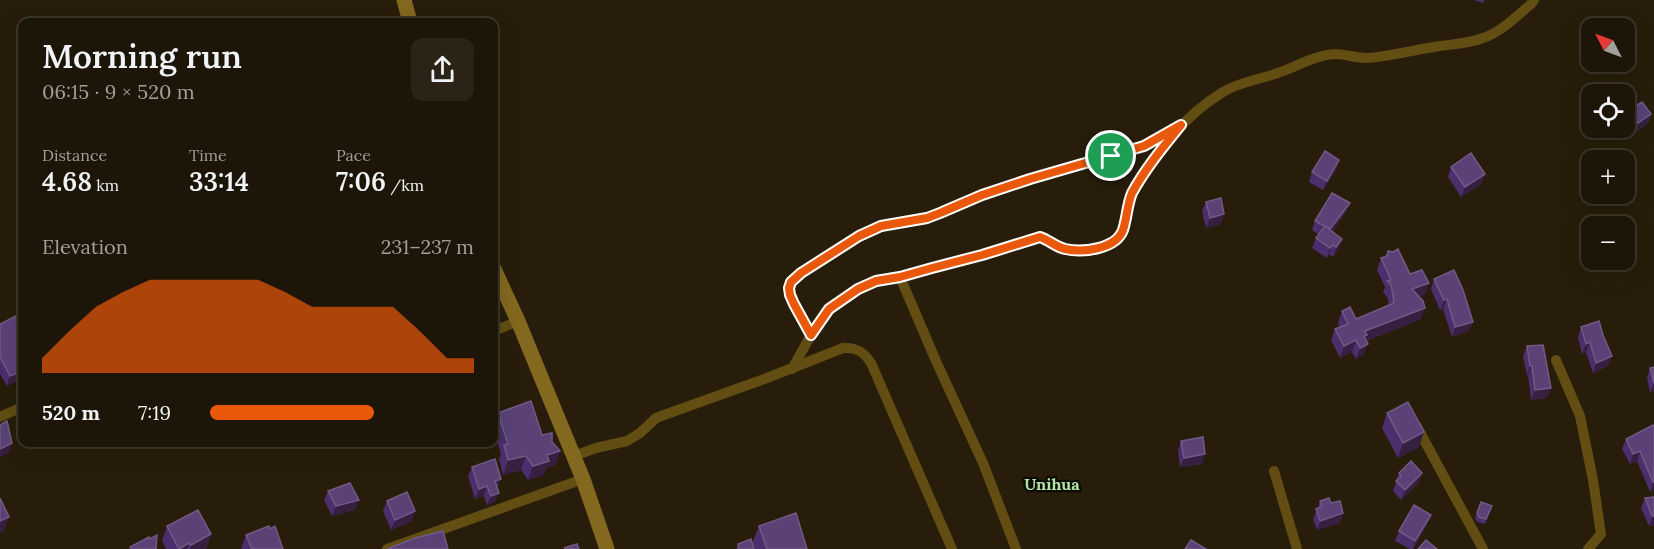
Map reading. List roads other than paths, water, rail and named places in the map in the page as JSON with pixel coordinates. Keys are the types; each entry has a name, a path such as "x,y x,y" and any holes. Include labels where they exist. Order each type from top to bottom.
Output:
{"street":[{"path":"404,0 409,18"},
{"path":"792,369 829,309 851,293 876,281 900,277 982,255 1040,237 1065,249 1098,248 1112,243 1120,237 1132,194 1156,156 1181,125 1208,101 1225,90 1312,59 1337,54 1369,58 1484,38 1509,23 1534,0"},
{"path":"811,335 790,295 791,282 801,273 859,236 881,226 927,218 982,195 1030,179 1144,146 1181,125"},
{"path":"900,277 983,463 1016,549"},
{"path":"498,278 584,479 607,549"},
{"path":"498,329 518,321"},
{"path":"574,456 627,441 640,433 656,418 843,348 852,348 866,355 871,363 952,549"},
{"path":"1556,360 1580,416 1593,480 1600,534 1588,549"},
{"path":"0,417 18,408"},
{"path":"1414,420 1483,549"},
{"path":"1274,471 1297,549"},
{"path":"387,549 584,479"}],"district":[{"name":"Unihua","path":"1052,484"}]}
